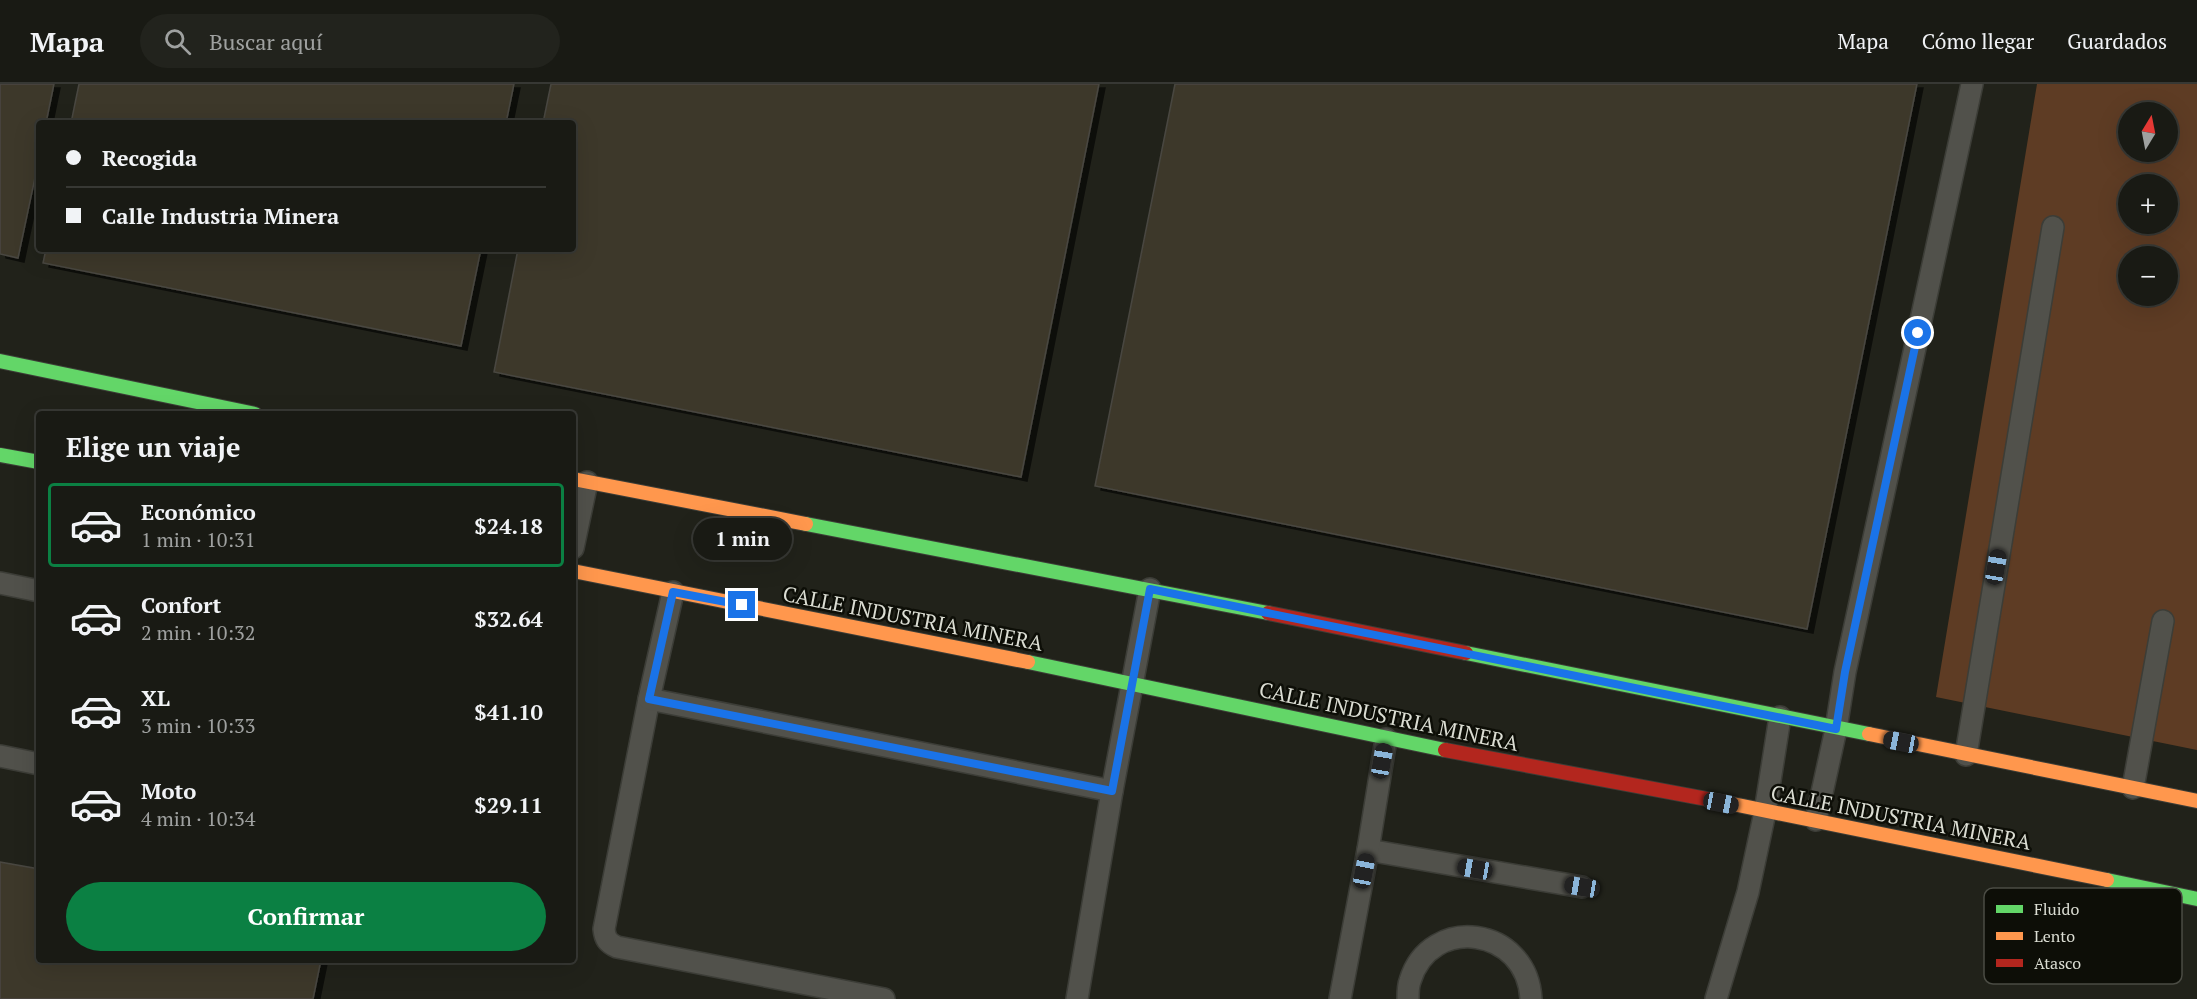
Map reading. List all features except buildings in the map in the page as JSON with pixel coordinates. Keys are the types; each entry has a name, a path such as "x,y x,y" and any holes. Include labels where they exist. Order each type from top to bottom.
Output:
{"main road":[{"path":"0,361 241,411"},
{"path":"0,455 36,461"},
{"path":"580,481 1150,589 2197,801"},
{"name":"CALLE INDUSTRIA MINERA","path":"576,572 1132,683 1386,739 1816,820 2144,888"},
{"name":"CALLE INDUSTRIA MINERA","path":"2182,896 2197,899"}],"lane":[{"path":"1816,820 1836,729 1845,672 1971,84"},
{"path":"1966,755 2053,227"},
{"path":"576,519 580,481"},
{"path":"0,583 36,590"},
{"path":"1077,999 1112,791 1150,589"},
{"path":"673,592 649,699 604,929 605,937 609,944 617,947 884,999"},
{"path":"2133,788 2163,621"},
{"path":"649,699 1112,791"},
{"path":"1716,999 1748,892 1766,812 1780,717"},
{"path":"1340,999 1386,739"},
{"path":"0,756 36,763"},
{"path":"1368,850 1582,887"},
{"path":"1408,999 1410,981 1419,962 1433,948 1452,939 1472,936 1492,940 1509,951 1522,966 1530,985 1531,999"}],"shaded area":[{"path":"2037,84 2197,84 2197,750 1936,697"}],"traffic: fast":[{"path":"0,361 241,411"},
{"path":"0,455 36,461"},
{"path":"806,524 1268,613"},
{"path":"1466,653 1869,734"},
{"path":"1028,662 1445,750"},
{"path":"2107,880 2145,888"},
{"path":"2182,896 2197,899"}],"traffic: slow":[{"path":"576,480 806,524"},
{"path":"576,572 1028,662"},
{"path":"1869,734 2197,801"},
{"path":"1723,802 2107,880"}],"traffic: jam":[{"path":"1268,613 1466,653"},
{"path":"1445,750 1723,802"}],"route":[{"path":"742,605 673,592 649,699 1112,791 1150,589 1836,729 1845,672 1918,333"}]}
